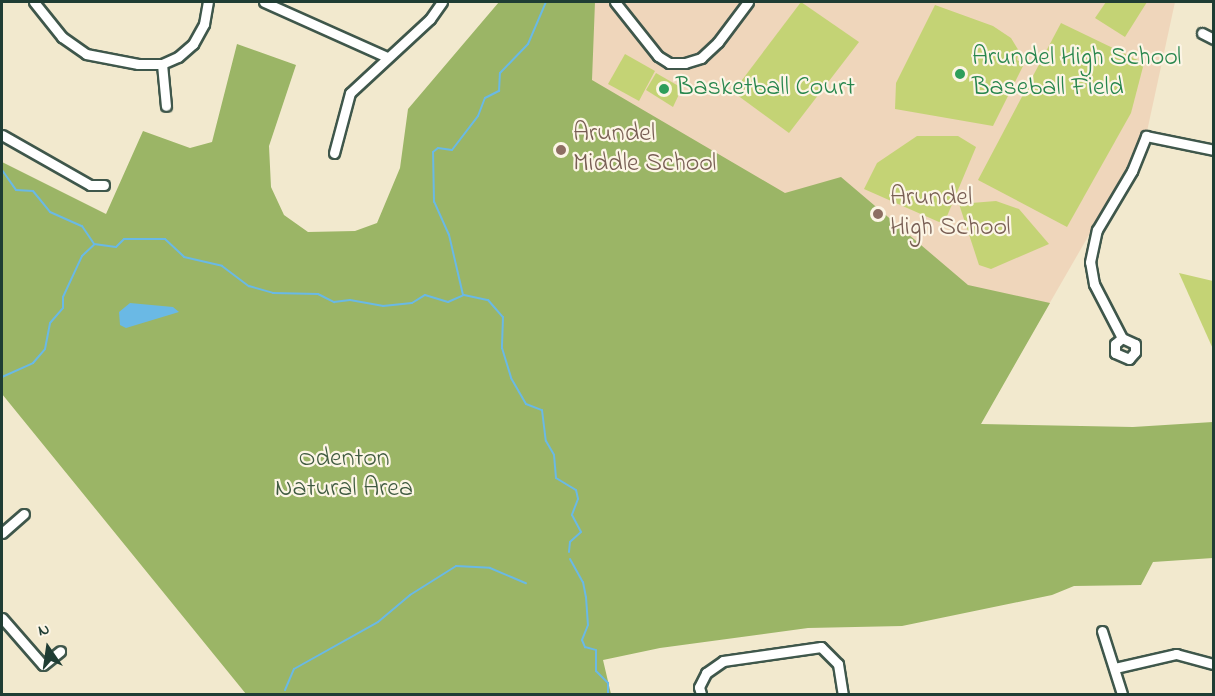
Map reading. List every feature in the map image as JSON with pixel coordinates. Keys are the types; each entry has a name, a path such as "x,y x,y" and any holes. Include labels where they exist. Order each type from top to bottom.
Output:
{"street":[{"path":"34,2 62,37 86,54 138,64 162,64 193,44 204,24 208,2"},
{"path":"264,2 387,57"},
{"path":"334,153 350,93 430,19 442,2"},
{"path":"615,2 658,56 669,63 685,63 701,58 718,42 748,2"},
{"path":"1202,33 1214,39"},
{"path":"162,64 166,106"},
{"path":"2,135 90,185 104,184"},
{"path":"1122,338 1094,284 1091,248 1097,230 1132,171 1146,135 1214,150"},
{"path":"2,533 24,514"},
{"path":"2,618 43,664 60,651"},
{"path":"1102,631 1122,694"},
{"path":"701,694 699,687 706,674 723,661 821,647 838,664 843,694"},
{"path":"1115,668 1176,654 1214,664"}],"shaded area":[{"name":"Arundel High School","path":"546,2 1175,2 1146,136 980,424 434,149"}],"green space":[{"name":"Odenton Natural Area","path":"499,2 595,2 592,80 785,193 841,177 968,285 1050,303 981,424 1133,427 1213,422 1213,558 1153,562 1141,585 1074,586 1052,595 902,626 808,628 660,648 603,660 611,694 246,694 2,394 2,162 106,214 143,131 190,148 212,142 237,44 296,65 269,146 271,187 284,215 308,232 355,231 377,223 400,168 408,109"},
{"path":"801,2 859,42 789,133 733,92"},
{"path":"1106,2 1147,2 1125,37 1095,18"},
{"name":"Arundel High School Baseball Field","path":"935,5 993,26 1011,38 1019,51 1017,60 1024,64 993,126 895,109 896,83"},
{"path":"1061,23 1144,63 1131,113 1067,227 978,180"},
{"path":"625,54 655,71 639,101 608,84"},
{"name":"Basketball Court","path":"656,73 682,88 673,107 646,90"},
{"path":"917,136 958,136 976,147 945,221 939,222 864,189 877,163"},
{"path":"996,201 1019,209 1049,244 991,269 979,265 959,204"},
{"path":"1179,273 1213,281 1213,349"}],"water":[{"path":"130,303 173,307 179,312 126,328 120,325 119,312"}],"waterway":[{"path":"463,295 449,235 434,202 433,152 438,148 452,150 478,116 485,98 499,91 500,73 528,44 546,2"},
{"path":"2,170 16,190 33,191 50,212 82,226 94,244 116,247 124,239 165,239 184,257 222,266 249,286 273,293 318,294 334,302 350,300 383,306 412,303 425,295 448,302 464,295 488,300 503,317 502,348 511,378 526,404 542,410 546,441 554,455 556,478 576,490 578,499 572,515 581,532 570,542 569,552"},
{"path":"2,377 33,363 45,349 50,323 63,308 63,297 82,256 94,245"},
{"path":"570,559 583,582 586,597 588,625 582,640 585,647 596,650 596,671 608,683 608,694"},
{"path":"285,690 294,669 378,622 410,595 456,566 490,568 526,583"}],"place":[{"name":"Arundel High School Baseball Field","path":"960,74"},
{"name":"Basketball Court","path":"664,89"},
{"name":"Arundel Middle School","path":"561,150"},
{"name":"Arundel High School","path":"878,214"}]}
